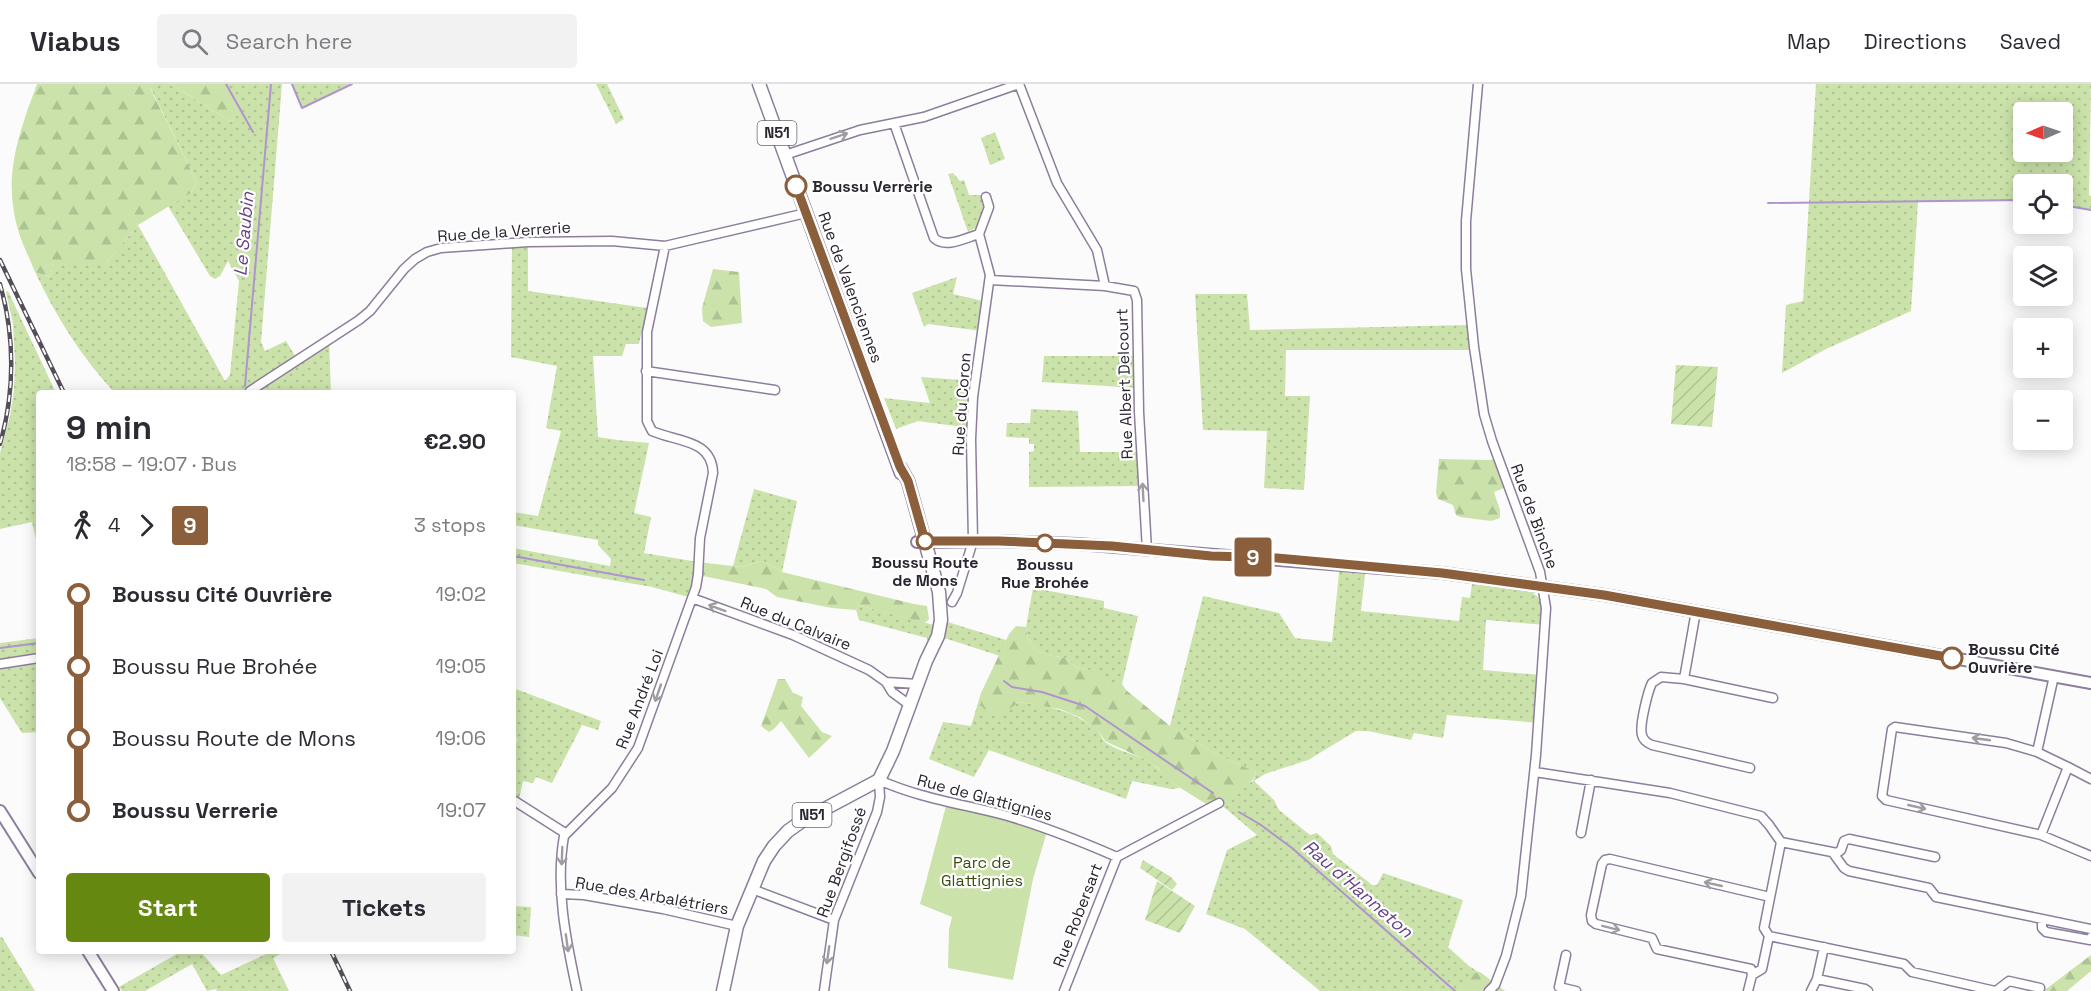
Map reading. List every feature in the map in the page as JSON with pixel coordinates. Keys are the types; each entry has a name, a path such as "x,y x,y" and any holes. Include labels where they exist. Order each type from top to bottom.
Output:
{"main road":[{"name":"Rue de Valenciennes","path":"759,84 900,467 921,542 937,626 918,684"},
{"name":"N51","path":"723,991 737,926 769,853 788,831 802,821 879,780 893,752 918,684"}],"street":[{"path":"785,155 853,131 945,111 1019,84 1057,183 1097,250 1105,286"},
{"name":"Rue de Binche","path":"1478,84 1466,221 1466,269 1474,347 1484,414 1491,441 1544,585 1546,625 1535,772 1517,917 1500,973 1490,991"},
{"path":"894,123 934,238 939,242 948,243 979,234"},
{"path":"986,197 989,207 979,234 990,275"},
{"name":"Rue de la Verrerie","path":"252,390 359,320 375,305 404,270 427,252 528,242 612,241 665,246 806,213"},
{"name":"Rue André Loi","path":"565,832 612,788 638,748 692,598 698,575 700,538 713,473 712,463 707,452 701,448 652,431 645,416 646,332 665,246"},
{"name":"Rue Albert Delcourt","path":"990,275 1134,291 1137,300 1139,412 1147,550"},
{"name":"Rue du Coron","path":"952,602 973,541 971,429 973,397 990,275"},
{"path":"646,371 776,390"},
{"path":"921,542 1078,544 1410,569 1544,585 2091,683"},
{"name":"Rue du Calvaire","path":"692,598 824,648 868,670 886,682 892,692 911,706"},
{"path":"1684,679 1696,611"},
{"path":"0,664 36,658"},
{"path":"2037,752 2054,676"},
{"path":"1750,768 1652,745 1644,740 1641,733 1652,682 1660,677 1684,679 1773,698"},
{"name":"Rue du Calvaire","path":"886,682 918,684"},
{"path":"2091,779 2037,752 2006,743 1895,727 1882,796 1886,800 2041,836 2091,856"},
{"path":"2041,836 2068,767"},
{"path":"1535,772 1670,793 1761,816 1780,842 1764,928 1769,936 1762,969 1752,975"},
{"name":"Rue de Glattignies","path":"879,780 921,796 1004,815 1047,828 1117,857"},
{"name":"Rue Bergifossé","path":"824,991 834,920 877,812 880,797 879,780"},
{"path":"1581,833 1591,780"},
{"path":"516,802 565,832 561,894 568,952 576,991"},
{"name":"Rue Robersart","path":"1064,991 1117,857 1219,803"},
{"path":"0,811 36,868"},
{"path":"1780,842 1833,853 1840,852 1844,841 1850,839 1935,857"},
{"path":"1833,853 1849,871 1929,888 1936,897 2091,929"},
{"path":"1748,991 1752,975 1751,969 1657,948 1653,938 1596,924 1592,921 1591,915 1602,864 1605,860 1610,859 1770,897"},
{"path":"752,889 834,920"},
{"name":"Rue des Arbalétriers","path":"561,894 584,895 663,909 737,926"},
{"path":"2042,920 2042,928 2046,932 2090,940 2091,937"},
{"path":"1769,936 1904,964 1912,972 1996,991 2009,981 2040,988 2039,991"},
{"path":"1811,991 1818,979 1824,947"},
{"path":"90,954 113,991"},
{"path":"1566,955 1558,987 1576,991"},
{"path":"1818,979 1865,988 1868,991"}],"green space":[{"path":"37,84 153,84 150,88 197,182 191,193 138,225 106,263 53,263 50,277 35,272 19,233 12,194 12,175 18,139"},
{"path":"153,84 171,84 231,122 241,111 226,84 282,84 261,342 265,351 286,341 297,359 329,339 331,390 112,390 91,365 61,320 35,272 50,277 53,263 106,263 138,225 225,381 230,375 239,281 228,261 220,276 215,279 210,276 168,206 191,193 197,182 150,87"},
{"path":"171,84 226,84 241,111 231,122"},
{"path":"292,84 352,84 302,108"},
{"path":"596,84 607,84 624,119 616,124"},
{"path":"1816,84 2091,84 2089,195 2091,196 2091,210 2073,207 2073,174 2013,174 2013,200 1918,202 1911,311 1826,349 1782,373 1786,305 1803,301"},
{"path":"995,132 1005,159 990,165 981,138"},
{"path":"953,173 960,181 964,180 969,195 981,195 986,205 979,226 968,232 948,174"},
{"path":"528,242 528,291 647,308 639,344 626,344 622,356 593,356 598,437 649,443 634,513 651,517 644,553 698,562 692,598 652,587 516,564 516,549 610,566 611,559 598,545 598,540 516,526 516,512 538,516 561,431 546,428 557,366 511,357 512,243"},
{"path":"713,269 739,272 742,323 711,327 703,321 702,308"},
{"path":"957,277 953,294 987,302 982,331 928,324 924,327 912,293"},
{"path":"8,291 55,390 36,390 36,540 32,522 0,529 0,453 10,416 15,361 13,324 6,292"},
{"path":"1195,294 1247,294 1250,330 1467,325 1469,350 1286,350 1285,396 1310,396 1304,490 1264,488 1267,431 1203,430"},
{"path":"1044,356 1138,356 1138,388 1042,382"},
{"path":"1676,365 1718,367 1712,427 1671,424"},
{"path":"921,377 975,381 971,428 918,421 896,429 884,398 930,403"},
{"path":"1031,409 1078,411 1080,452 1141,452 1143,486 1029,487 1029,452 1034,451 1034,444 1029,444 1029,438 1006,437 1007,423 1030,423"},
{"path":"1498,458 1509,486 1494,492 1500,518 1491,521 1460,517 1456,515 1453,505 1438,499 1436,493 1439,459 1490,460"},
{"path":"754,489 797,501 782,572 763,561 741,567 733,566"},
{"path":"763,561 782,572 927,606 929,619 925,623 858,605 856,610 832,608 777,597 766,589 698,575 698,562 741,567"},
{"path":"1340,563 1366,566 1361,611 1459,621 1462,597 1470,598 1473,577 1520,587 1536,596 1541,602 1546,625 1486,620 1483,670 1542,675 1539,723 1447,715 1443,738 1414,733 1411,740 1368,731 1356,731 1308,760 1265,774 1254,781 1274,800 1279,810 1310,835 1317,833 1331,846 1333,854 1372,885 1377,885 1383,873 1463,900 1448,947 1469,966 1488,978 1489,991 1320,991 1245,929 1206,914 1227,850 1257,835 1219,803 1253,781 1256,772 1218,755 1170,726 1203,596 1279,613 1295,638 1332,642"},
{"path":"1033,588 1104,601 1104,608 1138,616 1122,684 1110,684 1087,669 1076,667 1066,658 1047,655 1036,650 1028,639 1026,627"},
{"path":"858,605 934,625 929,646 927,638 859,620 856,610"},
{"path":"941,620 1006,640 1000,656 938,636"},
{"path":"1016,626 1026,627 1028,639 1036,650 1047,655 1066,658 1076,667 1095,672 1110,684 1122,684 1126,690 1170,726 1218,755 1256,772 1253,779 1238,794 1211,807 1166,779 1158,768 1146,760 1105,741 1100,733 1081,718 1060,709 1019,702 1002,714 992,716 981,704 981,693 1009,634"},
{"path":"36,638 36,732 22,733 0,698 0,643"},
{"path":"778,679 785,679 793,693 803,697 801,706 822,732 832,736 809,758 781,721 769,732 761,726"},
{"path":"516,689 601,721 598,730 582,725 552,783 536,777 533,783 523,781 519,799 516,797"},
{"path":"981,693 981,704 1012,706 1019,702 1051,708 1078,717 1097,730 1105,742 1148,761 1180,788 1171,789 1132,781 1126,799 989,750 974,777 929,759 943,722 971,726"},
{"name":"Parc de Glattignies","path":"947,802 1048,828 1033,879 1013,980 948,968 949,929 952,917 920,904"},
{"path":"1143,860 1171,877 1177,884 1172,890 1140,868"},
{"path":"1157,881 1195,906 1180,933 1145,920"},
{"path":"516,906 531,907 529,937 516,935"},
{"path":"0,937 2,937 35,991 0,991"},
{"path":"177,954 203,954 221,975 266,954 280,954 273,958 289,991 217,991 216,989 207,991 192,964 145,991 122,991 119,987"},
{"path":"2091,955 2091,971 2067,991 2039,991 2040,988 2046,989"},
{"path":"1480,972 1505,991 1464,991 1469,978"}],"waterway":[{"path":"226,84 253,132"},
{"name":"Le Saubin","path":"245,386 271,84"},
{"path":"292,84 302,108 352,84"},
{"path":"1768,203 2013,200"},
{"path":"2073,207 2091,210"},
{"path":"516,557 644,580"},
{"path":"0,648 36,643"},
{"name":"Rau d'Hanneton","path":"1004,681 1012,687 1042,692 1085,706 1213,793"},
{"name":"Rau d'Hanneton","path":"1239,812 1292,848 1455,991"}],"railway":[{"path":"0,260 63,390"},
{"path":"0,284 11,344 11,384 0,444"},
{"path":"332,954 350,991"}],"bus line":[{"name":"9","path":"796,186 900,467 908,481 925,541 999,541 1112,546 1211,556 1277,558 1410,569 1544,585 1952,658"}],"place":[{"name":"Boussu Verrerie","path":"796,186"},
{"name":"Boussu Route de Mons","path":"925,541"},
{"name":"Boussu Rue Brohée","path":"1045,543"},
{"name":"Boussu Cité Ouvrière","path":"1952,658"}]}
